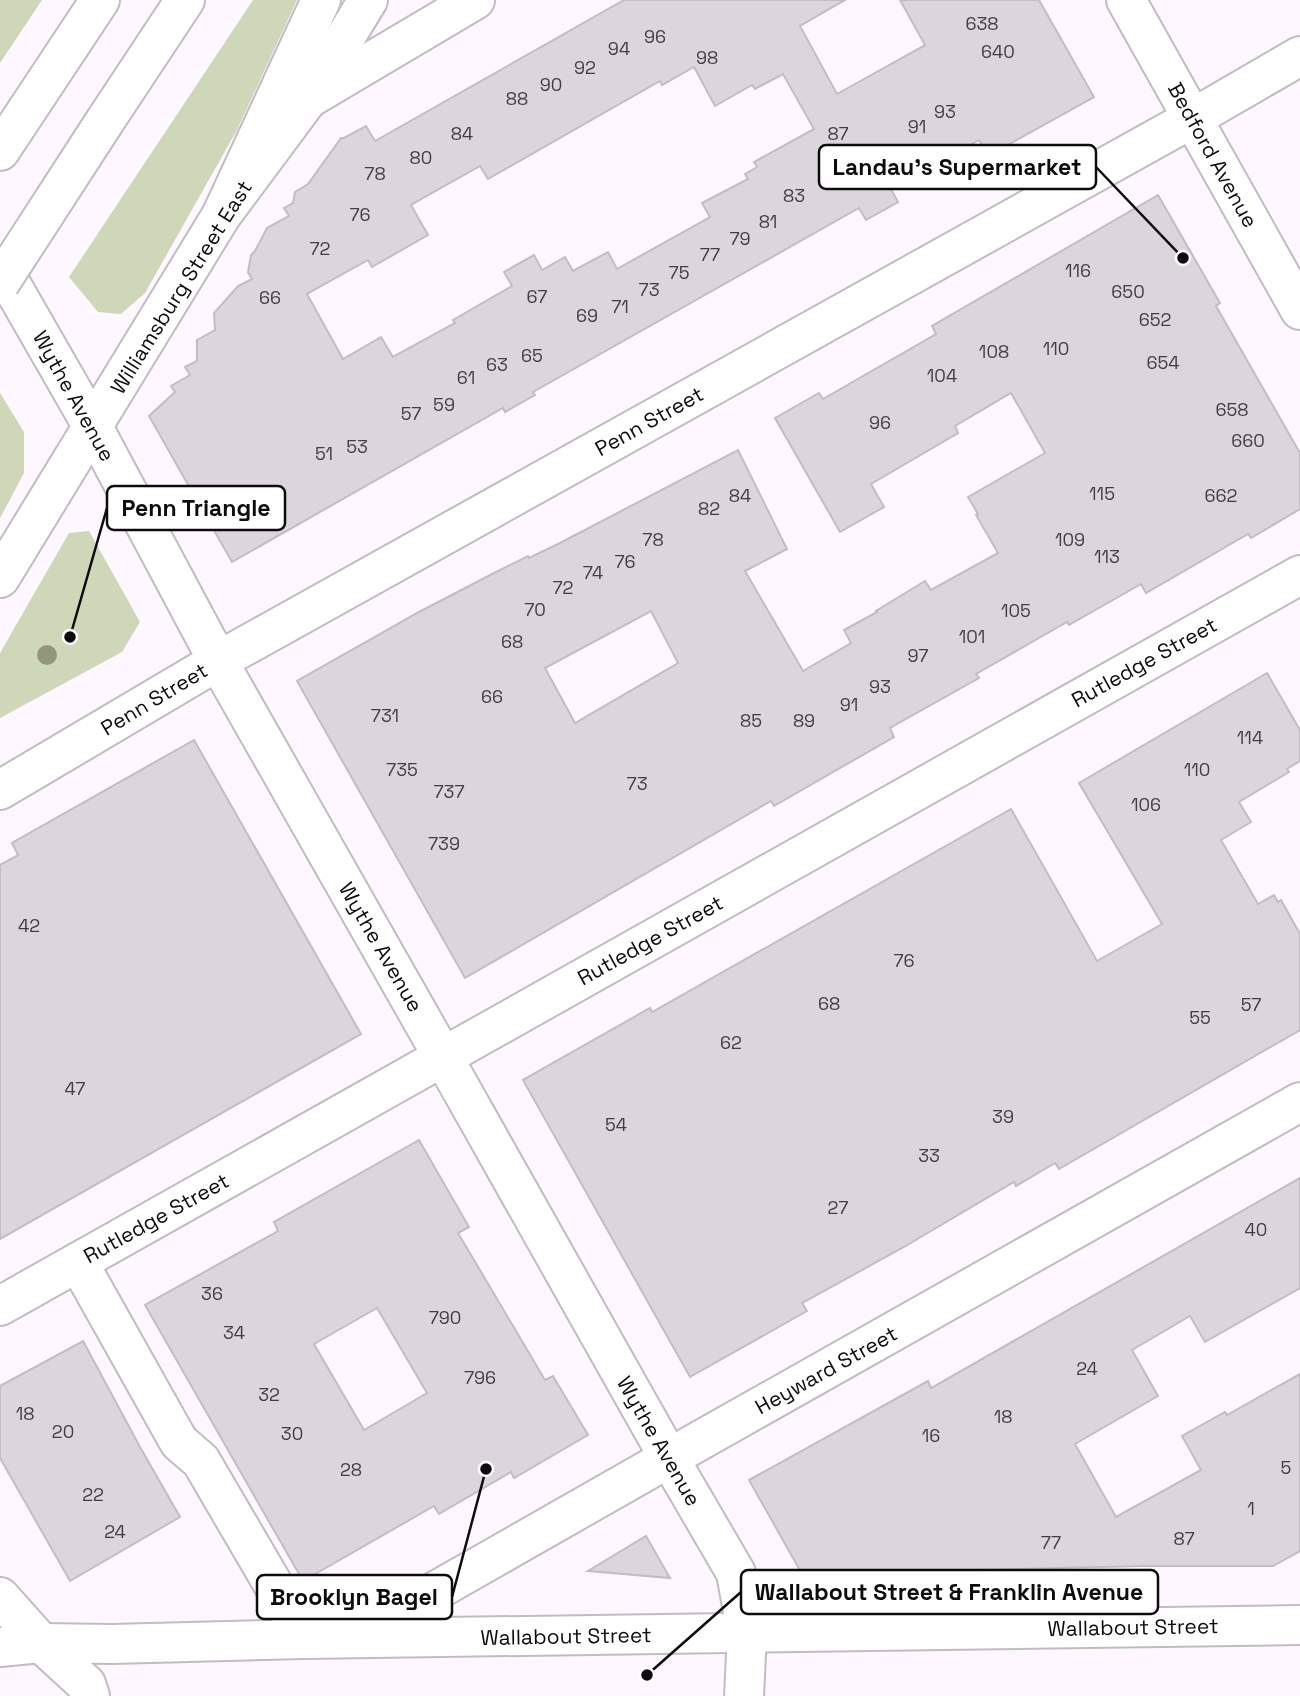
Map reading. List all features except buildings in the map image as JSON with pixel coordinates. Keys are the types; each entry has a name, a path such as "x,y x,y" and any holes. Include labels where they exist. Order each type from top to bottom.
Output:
{"main road":[{"path":"0,151 100,0"},
{"path":"0,283 186,0"},
{"path":"221,216 321,0"},
{"name":"Williamsburg Street East","path":"0,578 221,216 308,99 368,0"},
{"path":"308,99 475,0"},
{"name":"Bedford Avenue","path":"1126,0 1300,310"},
{"name":"Penn Street","path":"0,790 218,661 1300,57"},
{"name":"Wythe Avenue","path":"0,265 93,427 218,661 736,1573 747,1633 744,1696"},
{"name":"Rutledge Street","path":"0,1306 1300,575"},
{"name":"Heyward Street","path":"353,1639 1300,1102"},
{"path":"78,1262 179,1443 201,1461 305,1639"},
{"path":"0,1597 41,1643 86,1684 90,1696"},
{"name":"Wallabout Street","path":"0,1647 41,1643 1300,1625"}],"green space":[{"path":"0,0 42,0 0,63"},
{"path":"253,0 297,0 237,130 145,293 121,314 98,312 69,277"},
{"path":"0,393 24,432 24,473 0,518"},
{"path":"89,531 140,622 122,652 0,718 0,653 69,533"}],"place":[{"name":"Landau's Supermarket","path":"1183,258"},
{"name":"Penn Triangle","path":"70,637"},
{"name":"Brooklyn Bagel","path":"486,1469"},
{"name":"Wallabout Street & Franklin Avenue","path":"647,1675"}]}
